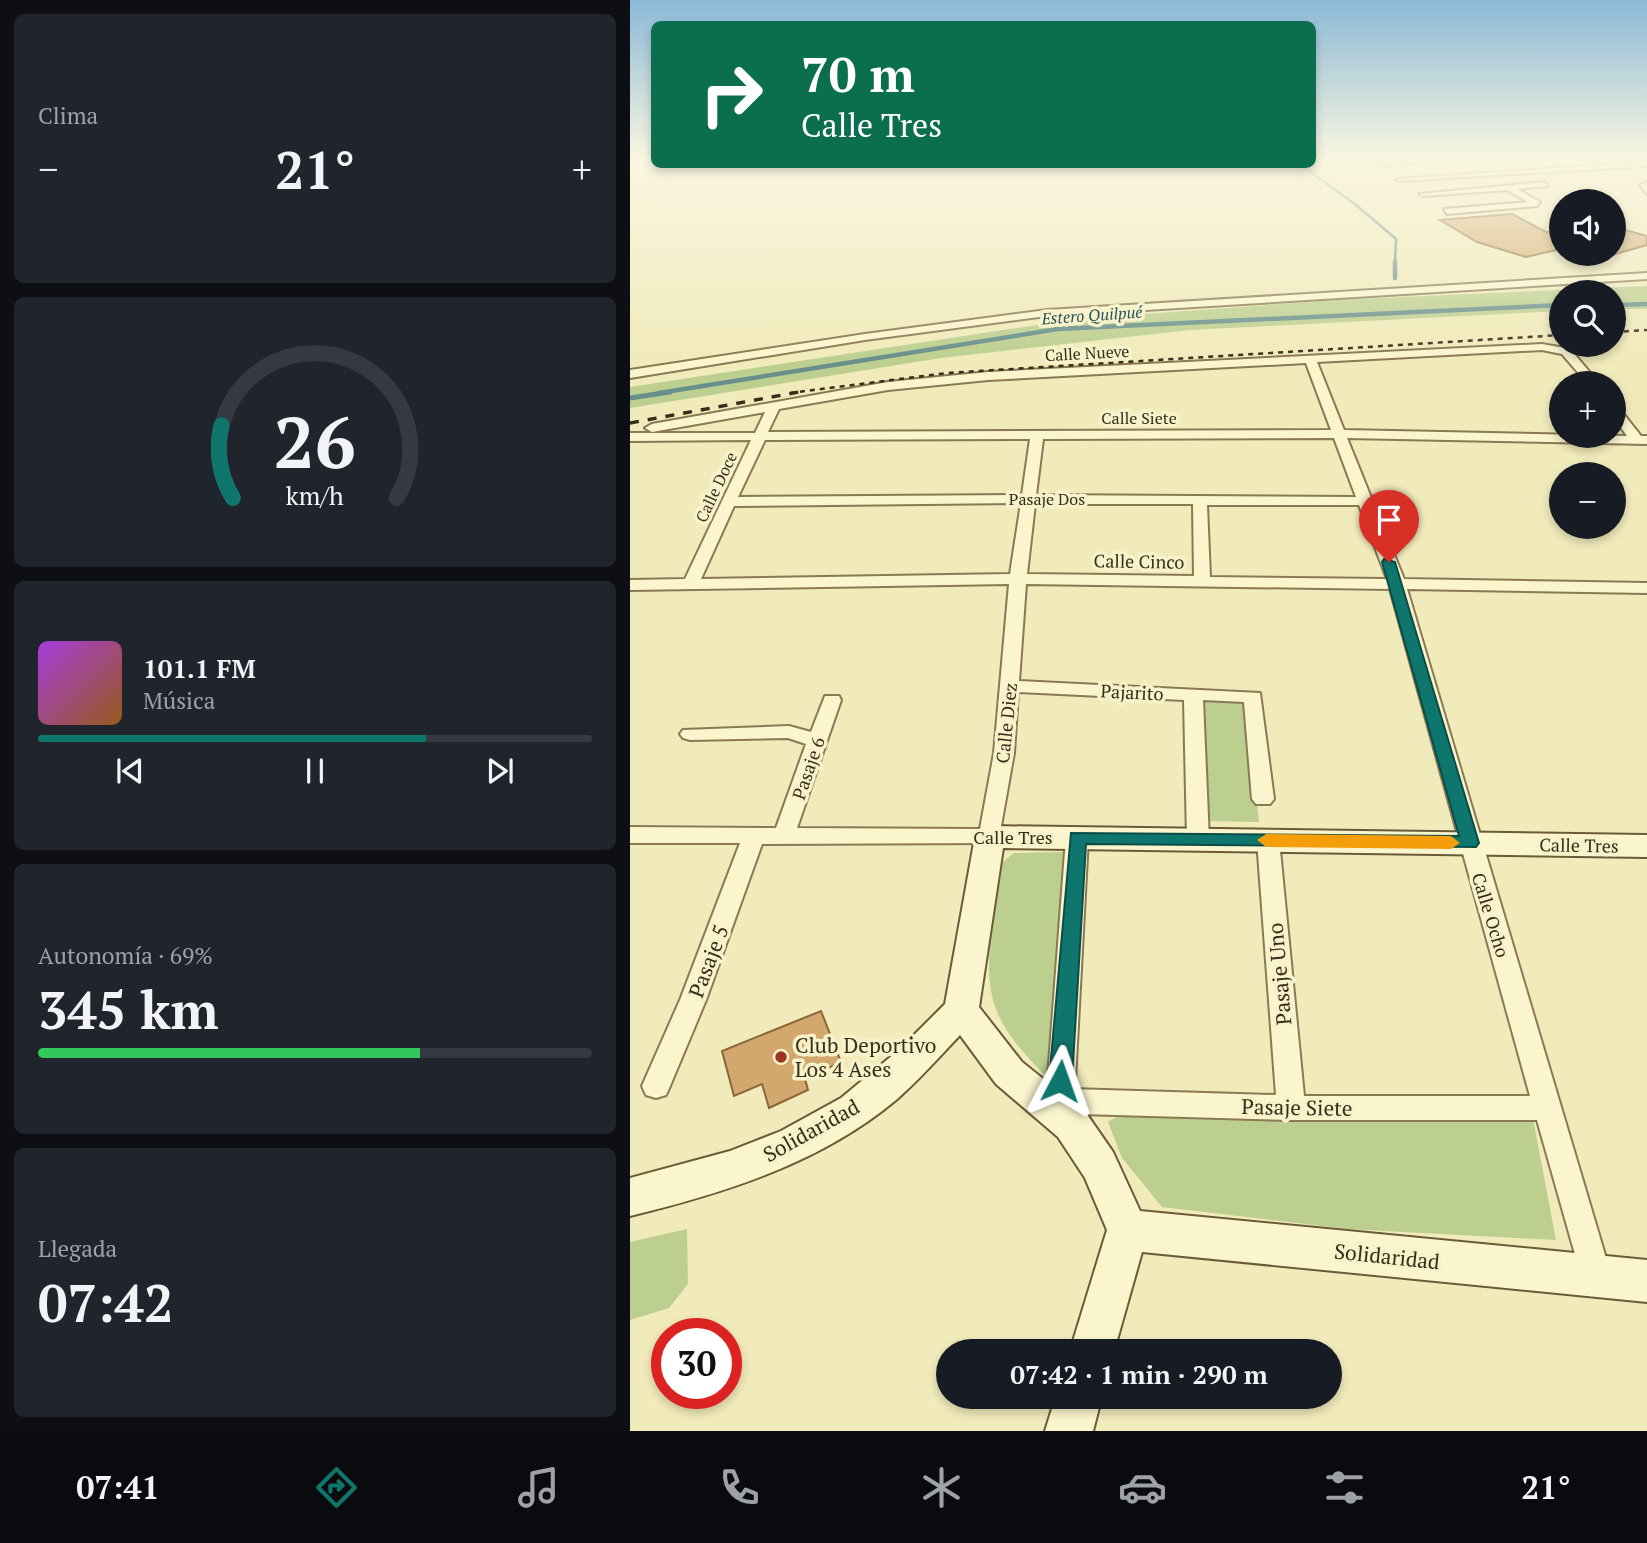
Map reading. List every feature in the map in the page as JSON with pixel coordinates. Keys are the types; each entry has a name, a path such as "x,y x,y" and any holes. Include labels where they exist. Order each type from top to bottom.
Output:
{"main road":[{"name":"Calle Tres","path":"990,837 1647,846"},
{"name":"Calle Diez","path":"961,1010 990,837"},
{"path":"961,1010 1009,1073 1072,1125 1099,1165 1128,1230 1096,1339"},
{"name":"Solidaridad","path":"630,1197 719,1175 775,1153 828,1125 882,1090 961,1010"},
{"name":"Solidaridad","path":"1128,1230 1647,1281"},
{"path":"1069,1431 1075,1409"}],"street":[{"path":"630,374 865,337 1047,313 1647,276"},
{"name":"Calle Nueve","path":"630,435 775,404 888,386 988,376 1550,347 1566,351 1583,371"},
{"name":"Calle Ocho","path":"1310,359 1397,583 1595,1275"},
{"name":"Calle Doce","path":"691,585 775,404"},
{"path":"1626,423 1642,440"},
{"name":"Calle Siete","path":"630,435 1341,435 1642,440"},
{"name":"Calle Diez","path":"990,837 1004,753 1018,579 1037,435"},
{"name":"Pasaje Dos","path":"729,502 1029,499 1364,501"},
{"path":"1200,501 1202,581"},
{"name":"Calle Cinco","path":"630,585 1018,579 1647,588"},
{"name":"Pajarito","path":"1011,686 1253,697 1263,799"},
{"path":"1193,695 1198,839"},
{"name":"Pasaje 6","path":"784,835 832,700"},
{"path":"690,734 789,732 817,741"},
{"name":"Pasaje 5","path":"656,1086 693,1000 755,834"},
{"name":"Calle Tres","path":"630,835 990,837"},
{"path":"1045,1101 1060,1081 1077,838"},
{"name":"Pasaje Uno","path":"1268,840 1291,1108"},
{"name":"Pasaje Siete","path":"1045,1101 1291,1108 1549,1108"}],"green space":[{"path":"1647,286 1647,309 1626,309 1626,287"},
{"path":"1549,290 1549,312 1190,330 941,358 630,408 630,387 1076,319 1336,300"},
{"path":"1196,698 1246,699 1259,822 1201,821"},
{"path":"1068,852 1049,1080 1018,1046 999,1017 991,989 989,953 1003,862 1014,853"},
{"path":"1127,1111 1533,1119 1556,1240 1347,1229 1162,1207 1122,1158 1108,1122"},
{"path":"687,1229 688,1284 669,1308 630,1320 630,1242"}],"building":[{"path":"1451,227 1536,227 1549,232 1549,252 1526,257 1477,242"},
{"path":"1626,230 1647,236 1647,245 1626,251"},
{"name":"Club Deportivo Los 4 Ases","path":"821,1011 841,1062 805,1079 808,1090 769,1108 762,1084 734,1096 722,1051"}],"waterway":[{"path":"1382,227 1396,239 1395,262"},
{"path":"1395,262 1395,278"},
{"name":"Estero Quilpué","path":"1626,305 1647,304"},
{"name":"Estero Quilpué","path":"659,393 1058,329 1549,306"},
{"name":"Estero Quilpué","path":"630,398 670,392"}],"railway":[{"path":"1626,331 1647,330"},
{"path":"790,393 947,373 1549,336"},
{"path":"630,423 799,392"}],"slow traffic":[{"path":"1266,840 1451,843"}],"place":[{"name":"Club Deportivo Los 4 Ases","path":"781,1057"}],"route":[{"path":"1060,1081 1077,838 1470,843 1389,562"}]}
